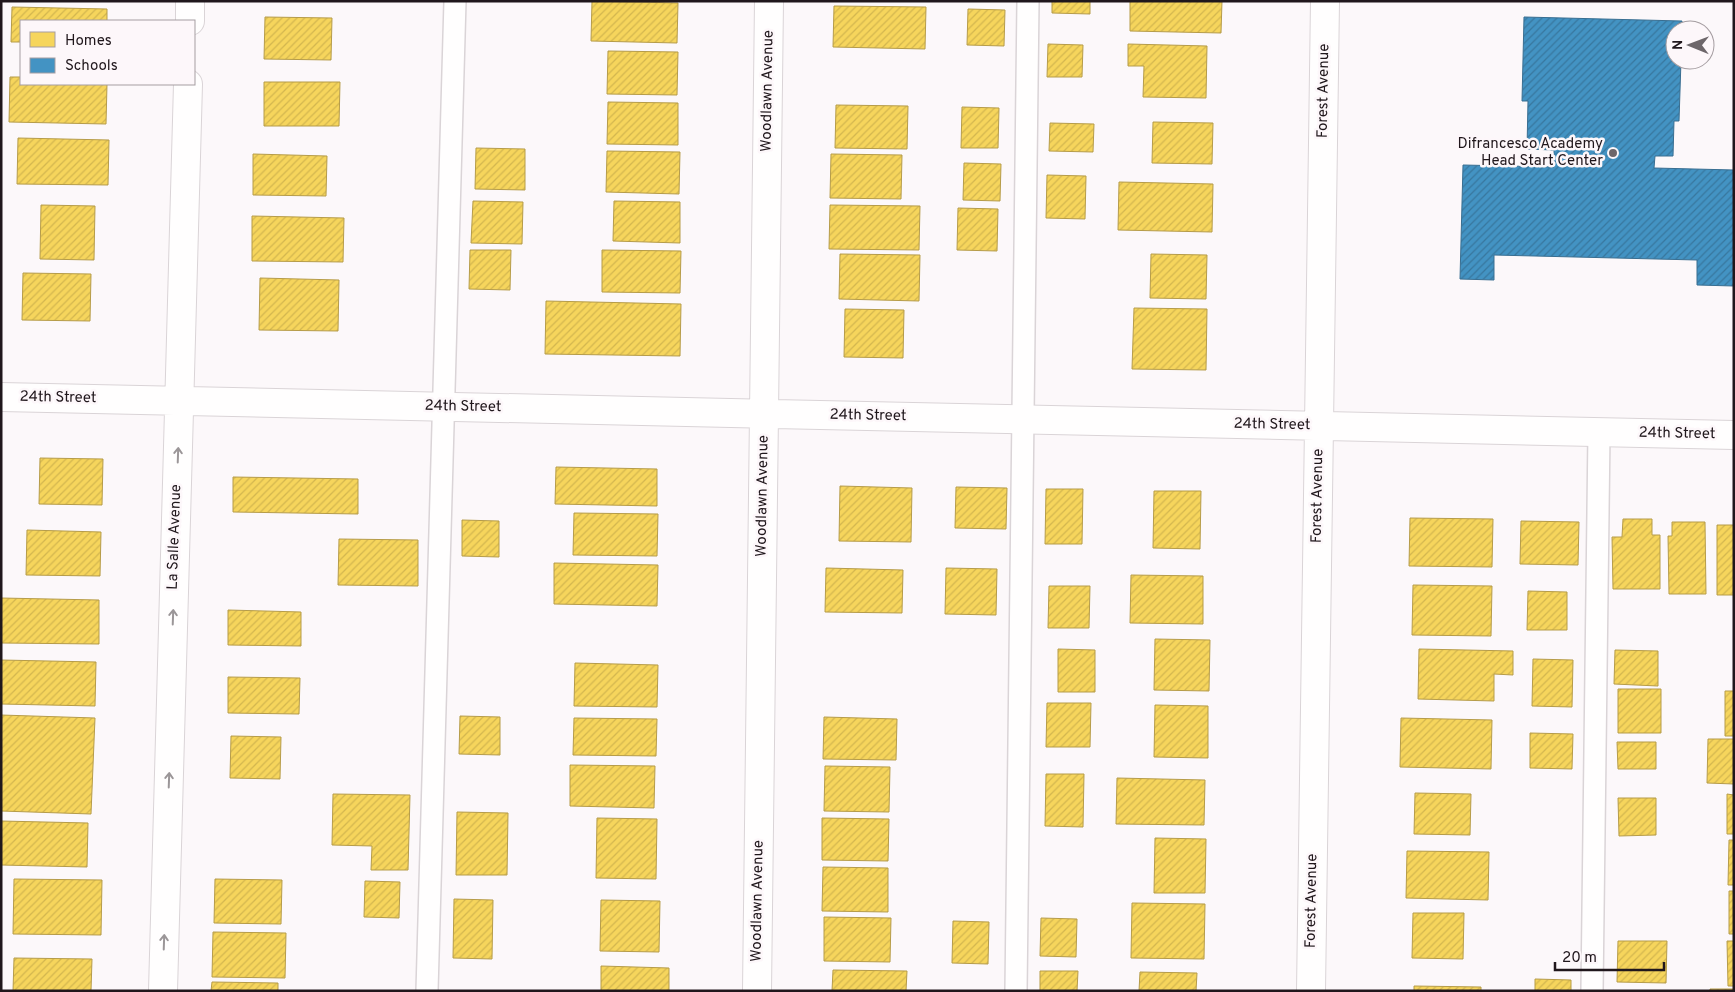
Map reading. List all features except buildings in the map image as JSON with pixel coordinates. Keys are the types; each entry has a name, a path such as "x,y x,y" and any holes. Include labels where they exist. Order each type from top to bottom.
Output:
{"street":[{"path":"190,1 190,20"},
{"name":"Woodlawn Avenue","path":"757,991 769,1"},
{"name":"Forest Avenue","path":"1311,991 1325,1"},
{"name":"La Salle Avenue","path":"163,991 188,85"},
{"name":"24th Street","path":"1,397 1734,435"}],"lane":[{"path":"427,991 455,1"},
{"path":"1016,991 1028,1"},
{"path":"1592,991 1598,432"}],"place":[{"name":"Difrancesco Academy Head Start Center","path":"1613,153"}]}
